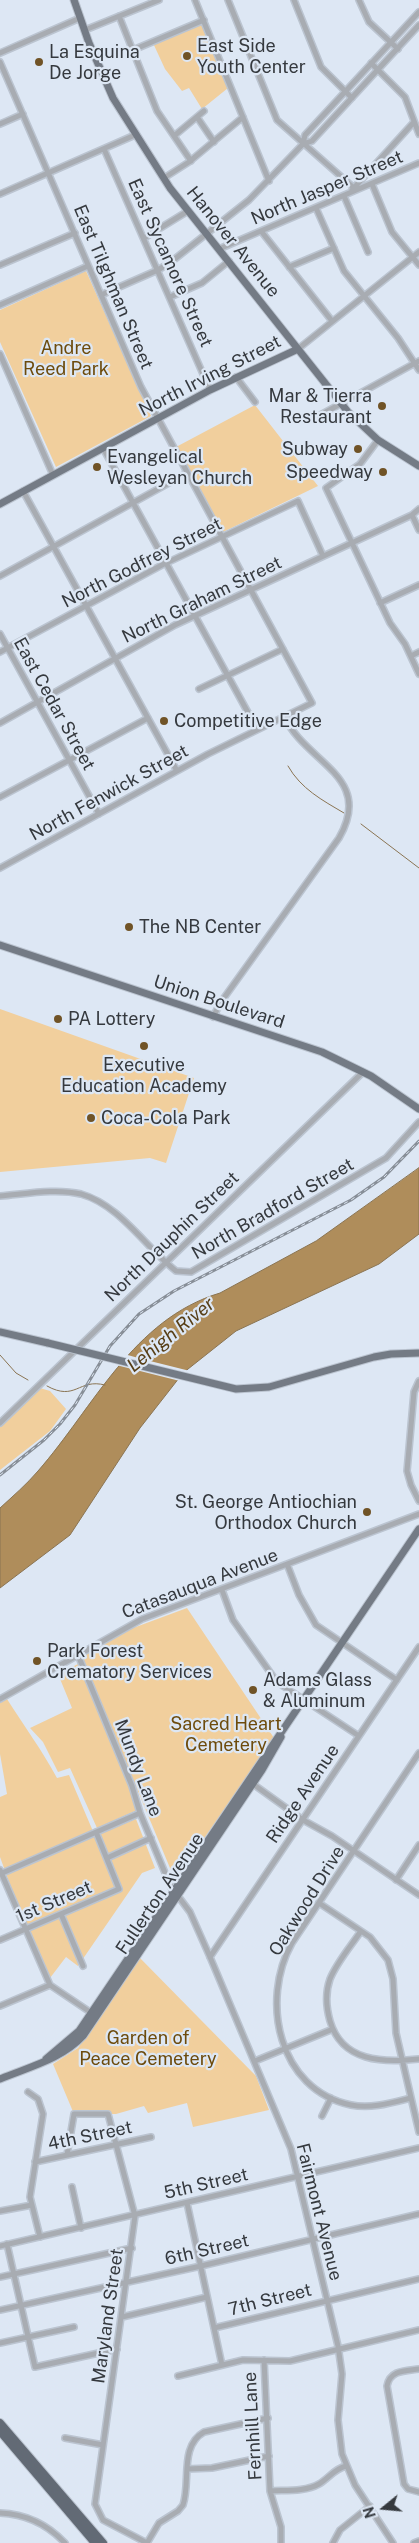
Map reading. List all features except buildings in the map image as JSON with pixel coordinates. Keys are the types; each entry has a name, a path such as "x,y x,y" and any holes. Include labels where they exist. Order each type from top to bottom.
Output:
{"highway":[{"path":"0,2423 103,2543"},
{"path":"0,2431 95,2543"}],"main road":[{"name":"Hanover Avenue","path":"74,0 112,98 135,135 188,211 358,423 378,440 419,466"},
{"name":"North Irving Street","path":"0,504 210,390 298,349"},
{"name":"Union Boulevard","path":"0,944 311,1049 363,1072 419,1109"},
{"path":"0,1332 236,1390 269,1387 374,1357 419,1353"},
{"name":"Fullerton Avenue","path":"0,2079 46,2059 72,2038 94,2014 273,1743 285,1730 419,1530"},
{"name":"Fullerton Avenue","path":"175,1894 253,1784 278,1746 285,1730"}],"street":[{"path":"85,30 159,0"},
{"path":"195,0 269,181"},
{"path":"228,0 277,120 354,188"},
{"path":"294,0 321,67 352,98"},
{"path":"359,0 369,22 398,48"},
{"path":"303,144 305,135 419,12"},
{"path":"119,16 157,111 191,161"},
{"path":"0,53 80,18"},
{"path":"133,50 204,20"},
{"path":"101,295 158,270 206,234 269,181 303,144 312,141 419,25"},
{"name":"East Tilghman Street","path":"0,62 88,266 157,418 312,702"},
{"path":"371,63 405,96 419,134"},
{"path":"174,136 204,111"},
{"path":"0,124 23,114"},
{"path":"197,117 214,142"},
{"path":"164,178 191,161 243,117"},
{"path":"368,252 346,195 414,122"},
{"path":"0,194 135,135"},
{"name":"East Sycamore Street","path":"104,148 210,390"},
{"name":"North Jasper Street","path":"219,249 419,163"},
{"path":"372,184 392,232 419,265"},
{"path":"316,208 344,271 417,362 419,370"},
{"path":"144,238 188,211"},
{"path":"261,232 332,321"},
{"path":"0,265 75,233"},
{"path":"289,267 334,248"},
{"name":"North Irving Street","path":"298,349 419,252"},
{"path":"170,297 202,283 229,261"},
{"path":"0,305 88,266"},
{"path":"0,354 53,475"},
{"path":"313,419 417,362"},
{"path":"236,377 255,402"},
{"path":"378,440 360,464 326,488 380,603 411,656 419,674"},
{"path":"102,448 257,729"},
{"path":"0,576 187,473"},
{"path":"23,491 177,771"},
{"name":"North Godfrey Street","path":"0,652 166,563 298,501 323,556"},
{"name":"North Graham Street","path":"0,723 115,658 195,616 412,515 419,509"},
{"path":"412,515 419,530"},
{"path":"380,603 419,585"},
{"name":"East Cedar Street","path":"0,634 99,814"},
{"path":"200,690 283,649"},
{"path":"411,656 419,652"},
{"name":"North Fenwick Street","path":"0,868 177,771 312,702"},
{"path":"213,1017 345,829 350,808 346,788 336,773 296,737 284,716"},
{"path":"0,797 148,718"},
{"name":"North Dauphin Street","path":"0,1423 363,1072"},
{"name":"North Bradford Street","path":"0,1196 57,1192 80,1194 92,1198 110,1209 180,1272 193,1271 386,1158 419,1122"},
{"path":"419,1382 414,1392 407,1471 410,1485 419,1501"},
{"name":"Catasauqua Avenue","path":"0,1699 142,1619 419,1514"},
{"path":"287,1564 298,1595 316,1625 397,1680"},
{"path":"222,1590 233,1620 277,1682 359,1736"},
{"name":"Ridge Avenue","path":"210,1957 419,1647"},
{"name":"Mundy Lane","path":"78,1654 132,1786 140,1813 175,1894"},
{"name":"Oakwood Drive","path":"411,2098 368,2106 352,2105 331,2098 307,2081 295,2067 286,2048 276,2011 276,1991 280,1971 292,1943 419,1753"},
{"path":"253,1784 303,1820 354,1851 419,1896"},
{"path":"94,2014 50,1985 0,1873 140,1813"},
{"path":"96,1832 107,1858 151,1838"},
{"path":"396,1880 419,1845"},
{"name":"1st Street","path":"0,1940 119,1889 107,1858"},
{"name":"Fairmont Avenue","path":"175,1894 190,1912 291,2149 338,2350 342,2374 338,2409 339,2436 346,2466 393,2543"},
{"path":"319,1903 361,1931 380,1947 390,1966 393,1979 394,2023 419,2132"},
{"path":"61,1914 83,1966"},
{"path":"361,1931 334,1970 329,1984 327,2004 333,2029 341,2043 356,2054 384,2061 419,2059"},
{"path":"0,2006 50,1985"},
{"path":"255,2061 333,2029"},
{"path":"28,2092 38,2099 43,2114 30,2197 40,2237"},
{"path":"322,2116 331,2098"},
{"name":"Maryland Street","path":"67,2155 74,2114 108,2114 135,2216 95,2504 100,2517 147,2543"},
{"name":"4th Street","path":"35,2162 151,2137"},
{"name":"5th Street","path":"0,2246 135,2216 419,2148"},
{"path":"72,2187 81,2228"},
{"path":"187,2203 222,2365"},
{"path":"0,2211 32,2205"},
{"name":"6th Street","path":"0,2310 200,2266 419,2214"},
{"path":"7,2244 35,2367 117,2350"},
{"path":"0,2277 132,2248"},
{"name":"7th Street","path":"214,2328 419,2279"},
{"path":"122,2316 208,2297"},
{"path":"0,2343 74,2327"},
{"path":"178,2376 243,2360 290,2361 419,2330"},
{"name":"Fernhill Lane","path":"264,2360 270,2490 281,2531 281,2543"},
{"path":"419,2369 398,2372 391,2376 387,2386 404,2484 408,2488 419,2492"},
{"path":"147,2543 159,2523 178,2511 183,2505 192,2446 199,2435 268,2418"},
{"path":"65,2438 103,2445"},
{"path":"187,2469 212,2468 269,2456"},
{"path":"270,2490 310,2487 319,2484 336,2469 346,2466"},
{"path":"333,2543 340,2530 370,2506"},
{"path":"0,2513 13,2514 42,2524 65,2543"},
{"path":"414,2543 419,2541"}],"green space":[{"name":"East Side Youth Center","path":"202,23 228,88 202,109 189,88 182,91 165,69 153,43"},
{"name":"Andre Reed Park","path":"86,271 151,416 56,467 0,342 0,310"},
{"path":"255,405 318,486 223,532 176,447"},
{"name":"Coca-Cola Park","path":"0,1009 194,1078 166,1163 150,1158 0,1172"},
{"path":"40,1388 50,1391 66,1409 50,1431 0,1470 0,1426"},
{"name":"Sacred Heart Cemetery","path":"187,1608 274,1738 175,1880 82,1657 125,1631"},
{"path":"78,1664 126,1774 137,1810 97,1828 70,1768 58,1772 43,1742 30,1728 72,1708 58,1674"},
{"path":"7,1699 57,1778 69,1775 95,1836 136,1819 155,1868 142,1873 78,1966 66,1957 50,1978 19,1909 0,1857 0,1797 7,1794 0,1754 0,1703"},
{"name":"Garden of Peace Cemetery","path":"140,1958 256,2076 269,2110 193,2127 187,2103 148,2113 144,2106 116,2114 74,2114 53,2064 78,2048"}],"water":[{"name":"Lehigh River","path":"419,1168 419,1234 379,1264 236,1331 183,1373 140,1428 70,1535 0,1588 0,1508 38,1471 97,1393 139,1344 163,1323 189,1305 220,1293 316,1241"}],"pier":[{"path":"124,1354 190,1371 180,1381 116,1365"}],"waterway":[{"path":"288,766 306,788 344,813"},
{"path":"361,824 419,868"},
{"path":"0,1355 16,1373 28,1380"},
{"path":"47,1386 64,1392 89,1384 105,1385"}],"railway":[{"path":"0,1475 44,1440 60,1424 75,1405 110,1346 139,1314 174,1291 351,1200 384,1177 419,1141"}],"place":[{"name":"East Side Youth Center","path":"187,56"},
{"name":"La Esquina De Jorge","path":"39,62"},
{"name":"Mar & Tierra Restaurant","path":"382,406"},
{"name":"Subway","path":"358,449"},
{"name":"Evangelical Wesleyan Church","path":"97,467"},
{"name":"Speedway","path":"383,472"},
{"name":"Competitive Edge","path":"164,721"},
{"name":"The NB Center","path":"129,927"},
{"name":"PA Lottery","path":"58,1019"},
{"name":"Executive Education Academy","path":"144,1046"},
{"name":"Coca-Cola Park","path":"91,1118"},
{"name":"St. George Antiochian Orthodox Church","path":"367,1512"},
{"name":"Park Forest Crematory Services","path":"37,1661"},
{"name":"Adams Glass & Aluminum","path":"253,1690"}]}
